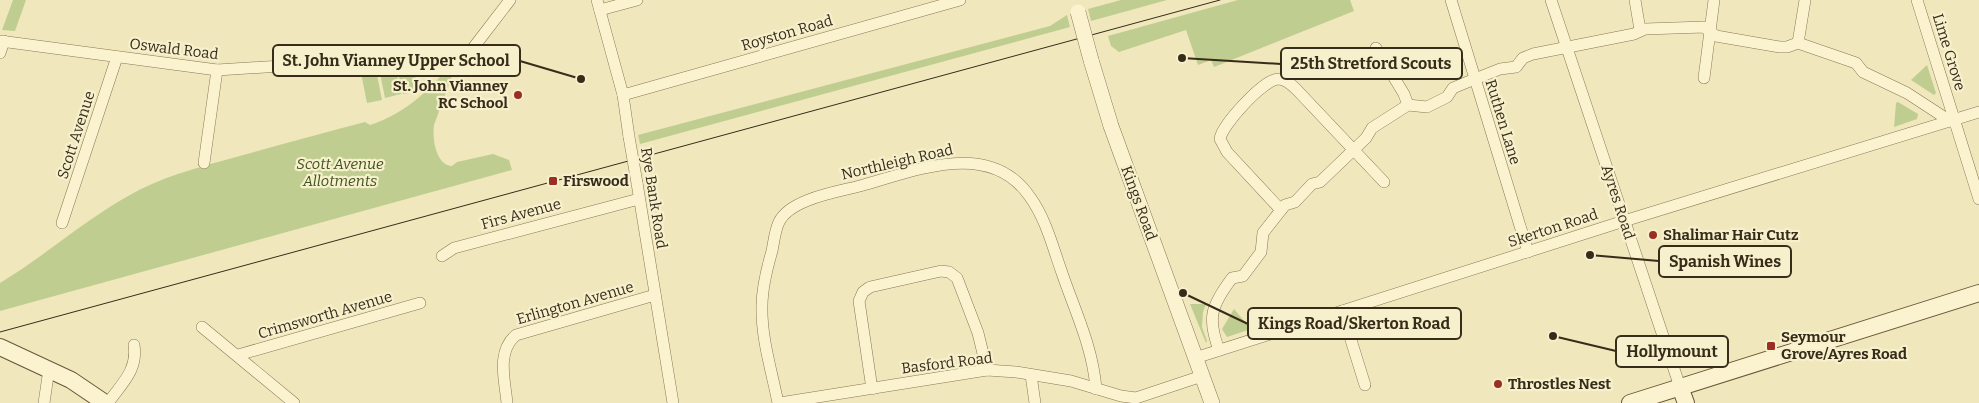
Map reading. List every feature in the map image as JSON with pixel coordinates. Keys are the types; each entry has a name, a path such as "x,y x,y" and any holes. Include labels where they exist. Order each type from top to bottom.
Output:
{"main road":[{"path":"1630,403 1979,293"},
{"path":"2,348 49,369 101,401"},
{"name":"Ayres Road","path":"1680,387 1686,403"}],"street":[{"path":"470,52 510,0"},
{"path":"599,5 637,0"},
{"name":"Royston Road","path":"623,95 960,0"},
{"name":"Ruthen Lane","path":"1451,0 1528,252"},
{"name":"Ayres Road","path":"1551,0 1680,387"},
{"path":"1635,0 1640,30"},
{"path":"1704,78 1714,0"},
{"path":"1798,42 1805,0"},
{"name":"Lime Grove","path":"1917,0 1952,120 1979,199"},
{"name":"Rye Bank Road","path":"599,5 623,95 673,403"},
{"name":"Kings Road","path":"1077,6 1090,60 1111,126 1212,403"},
{"path":"1219,350 1211,322 1214,307 1232,278 1243,276 1261,252 1263,233 1285,205 1295,202 1312,184 1320,182 1366,138 1372,128 1408,105 1427,107 1446,96 1453,88 1500,69 1516,67 1523,58 1533,54 1634,34 1640,30 1704,27 1716,36 1780,47 1787,47 1798,42 1856,63 1863,72 1907,93 1952,120"},
{"path":"0,53 2,41"},
{"name":"Oswald Road","path":"2,41 217,70 346,62"},
{"path":"1376,48 1404,94 1408,105"},
{"name":"Scott Avenue","path":"62,223 117,57"},
{"path":"204,164 217,70"},
{"path":"1281,210 1227,152 1220,139 1226,125 1264,87 1276,80 1286,81 1384,182"},
{"name":"Skerton Road","path":"1195,358 1624,221 1979,112"},
{"name":"Northleigh Road","path":"779,403 762,307 770,258 779,223 784,214 798,204 818,198 908,173 967,162 982,164 1011,176 1030,197 1044,222 1092,357 1096,388"},
{"name":"Firs Avenue","path":"442,256 454,248 639,199"},
{"path":"872,389 859,301 863,292 870,287 941,271 949,272 957,278 978,333 987,370"},
{"name":"Erlington Avenue","path":"507,403 503,358 505,346 516,335 655,296"},
{"name":"Crimsworth Avenue","path":"238,355 420,303"},
{"path":"1342,312 1365,385"},
{"path":"202,328 238,355 294,403"},
{"path":"101,401 131,373 136,357 134,345"},
{"path":"44,403 49,369"},
{"name":"Basford Road","path":"779,403 987,370 1071,381 1121,396 1136,398 1202,376"},
{"path":"1031,375 1035,403"}],"green space":[{"path":"13,0 26,0 15,31 2,30"},
{"path":"1121,0 1167,0 1091,21 1088,9"},
{"path":"1238,0 1350,0 1354,11 1214,67 1211,60 1198,65 1186,30 1119,52 1111,46 1108,36"},
{"path":"1067,15 1070,27 640,144 638,135 1050,26"},
{"name":"Scott Avenue Allotments","path":"460,54 434,125 436,150 442,161 447,165 452,166 457,162 493,154 509,160 512,170 0,311 0,283 121,200 165,179 206,165 365,122 370,125 384,119 409,105 431,87"},
{"path":"412,61 419,91 403,94 396,64"},
{"path":"395,65 401,94 385,98 379,68"},
{"path":"1927,65 1936,93 1934,95 1911,80"},
{"path":"376,70 382,100 367,103 361,73"},
{"path":"1898,102 1918,114 1917,119 1894,127 1896,103"},
{"path":"1190,304 1206,304 1203,312 1202,327 1206,343"},
{"path":"1234,309 1251,329 1227,337 1222,329"}],"tram line":[{"path":"0,332 1220,0"}],"place":[{"name":"25th Stretford Scouts","path":"1182,58"},
{"name":"St. John Vianney Upper School","path":"581,79"},
{"name":"St. John Vianney RC School","path":"518,95"},
{"name":"Firswood","path":"553,181"},
{"name":"Shalimar Hair Cutz","path":"1653,235"},
{"name":"Spanish Wines","path":"1590,255"},
{"name":"Kings Road/Skerton Road","path":"1183,293"},
{"name":"Hollymount","path":"1553,336"},
{"name":"Seymour Grove/Ayres Road","path":"1771,346"},
{"name":"Throstles Nest","path":"1498,384"}]}
